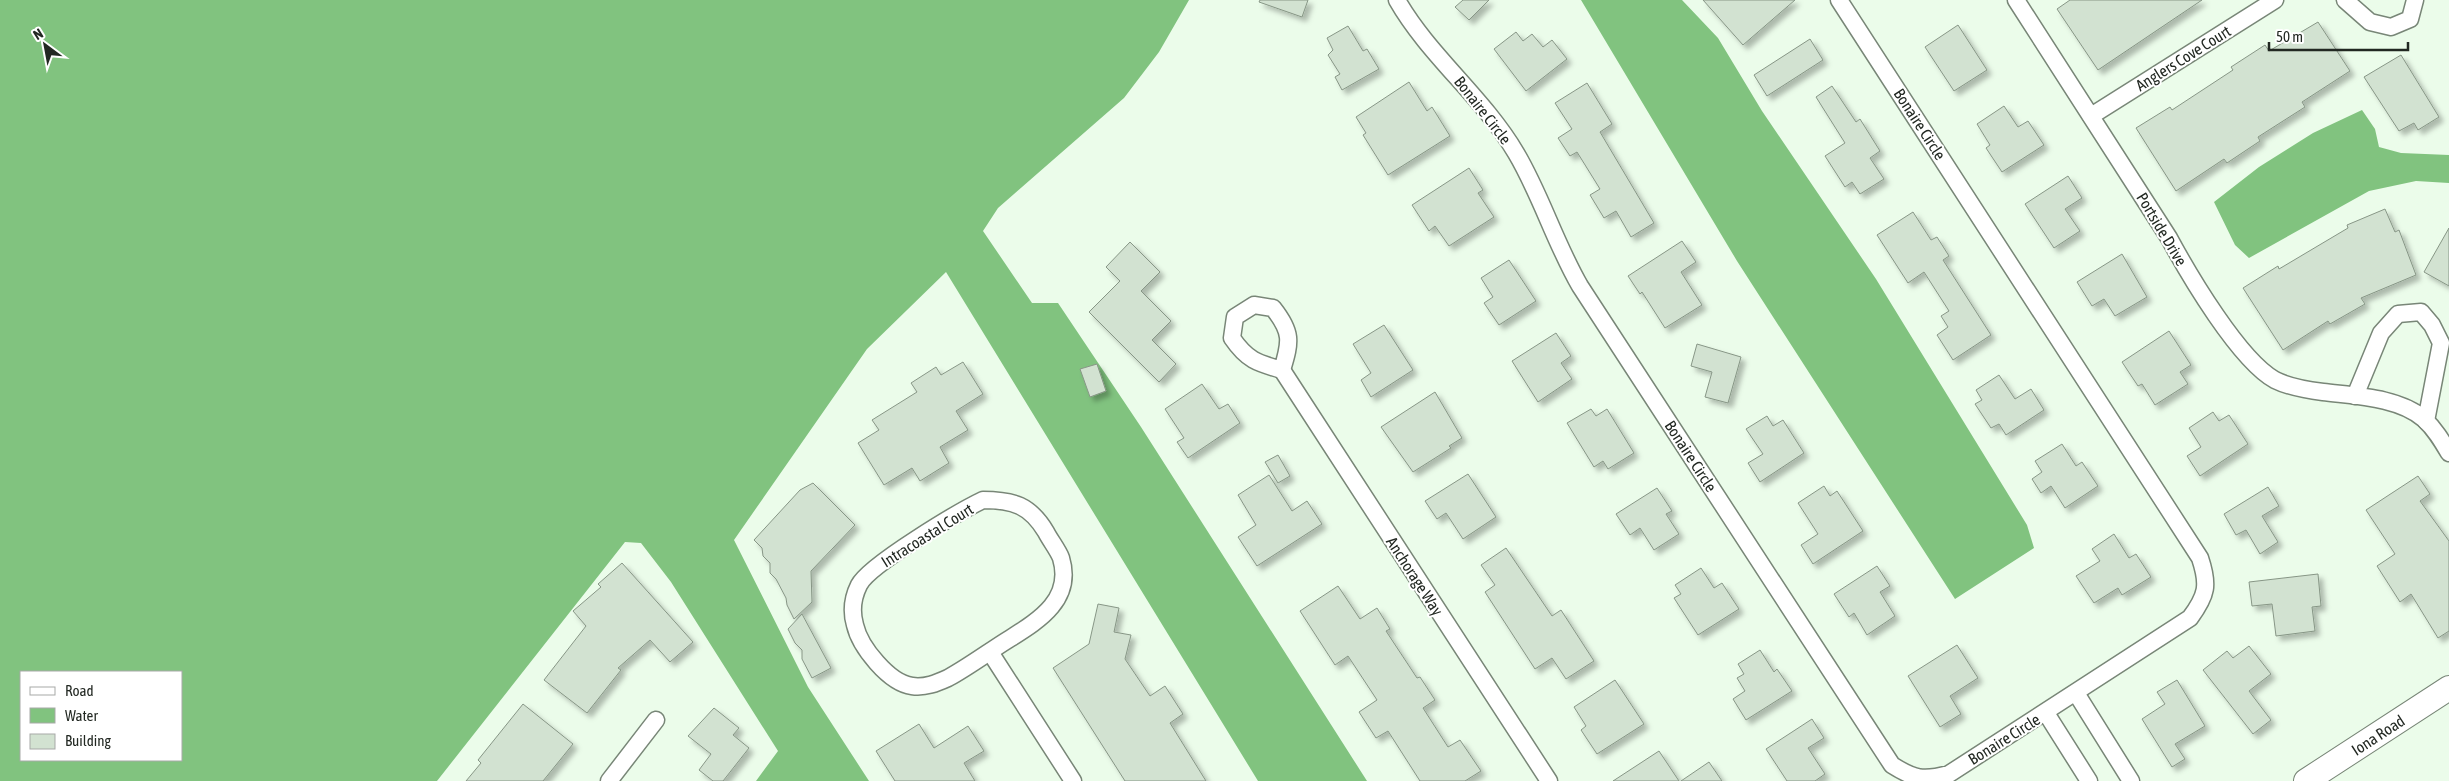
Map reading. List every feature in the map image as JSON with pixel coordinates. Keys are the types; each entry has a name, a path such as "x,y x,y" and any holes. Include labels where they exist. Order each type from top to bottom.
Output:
{"street":[{"name":"Bonaire Circle","path":"1397,0 1416,28 1494,120 1516,153 1567,263 1580,286 1892,764 1909,776 1929,779 1949,774 2046,713 2190,618 2203,600 2207,578 2200,558 1839,0"},
{"name":"Portside Drive","path":"2016,0 2169,238 2185,268 2245,355 2259,369 2276,380 2315,391 2356,396 2404,408 2426,421 2438,434 2449,453"},
{"name":"Anglers Cove Court","path":"2092,116 2275,0"},
{"path":"2344,0 2370,22 2391,27 2410,18 2415,0"},
{"path":"2356,396 2381,333 2398,314 2421,312 2432,325 2442,343 2426,421"},
{"name":"Anchorage Way","path":"1282,370 1549,781"},
{"name":"Intracoastal Court","path":"983,500 1005,500 1024,507 1040,523 1061,558 1064,578 1059,598 1045,616 990,652 934,685 912,686 891,677 877,662 855,626 852,604 859,584 874,568 965,509 983,500"},
{"path":"990,652 1073,781"},
{"name":"Iona Road","path":"2306,781 2449,688"},
{"path":"2076,693 2131,781"},
{"name":"Bonaire Circle","path":"2046,713 2089,781"},
{"path":"609,781 656,720"}],"water":[{"path":"0,0 1189,0 1159,52 1124,98 998,208 983,231 1032,303 1058,303 1141,427 1367,781 1258,781 946,272 867,349 734,540 808,687 869,781 756,781 778,751 671,582 641,543 625,542 437,781 0,781"},
{"path":"1581,0 1682,0 1718,38 1762,111 1876,279 2027,525 2034,548 1955,599 1737,261"},
{"path":"2362,110 2375,129 2379,147 2401,153 2449,155 2449,183 2416,181 2369,191 2249,258 2235,245 2214,202 2259,167 2313,133"}],"building":[{"path":"1260,0 1308,0 1302,17 1259,2"},
{"path":"1463,0 1489,0 1469,20 1455,7"},
{"path":"1703,0 1795,0 1743,45"},
{"path":"2070,0 2202,0 2098,70 2057,9"},
{"path":"2318,22 2350,71 2302,102 2305,107 2258,137 2260,141 2227,163 2224,159 2176,191 2136,128 2170,107 2172,110 2233,70 2231,67 2265,45 2269,51"},
{"path":"1958,25 1987,70 1954,91 1925,47"},
{"path":"1348,26 1363,51 1367,49 1379,69 1342,90 1335,77 1340,74 1328,55 1333,50 1327,38"},
{"path":"1516,32 1523,41 1532,34 1543,47 1552,40 1567,59 1526,91 1494,49"},
{"path":"1810,39 1823,60 1767,96 1754,75"},
{"path":"2401,55 2439,117 2418,130 2414,123 2399,131 2364,77"},
{"path":"1409,82 1427,111 1432,107 1450,136 1388,175 1363,135 1366,133 1356,117"},
{"path":"1587,83 1612,124 1600,132 1654,223 1631,237 1616,211 1604,218 1590,195 1600,189 1577,152 1570,156 1558,138 1572,129 1555,103"},
{"path":"1832,86 1856,122 1860,119 1880,151 1870,158 1884,179 1860,194 1852,182 1845,187 1825,156 1845,143 1816,97"},
{"path":"2004,106 2018,127 2028,121 2044,145 2002,172 1986,148 1990,145 1977,124"},
{"path":"1469,168 1483,190 1478,193 1494,217 1449,246 1435,226 1429,231 1412,205"},
{"path":"2068,176 2082,198 2065,209 2080,231 2054,248 2025,204"},
{"path":"2385,209 2395,232 2399,230 2416,275 2361,298 2365,304 2330,324 2328,321 2283,350 2243,288 2278,266 2279,269 2348,228 2347,225"},
{"path":"1913,212 1931,240 1937,237 1949,256 1943,260 1991,335 1953,360 1937,335 1948,327 1941,316 1949,311 1924,272 1908,283 1877,235"},
{"path":"2449,228 2449,286 2424,272"},
{"path":"1682,241 1696,262 1681,272 1702,305 1665,328 1642,292 1640,294 1628,276"},
{"path":"1130,242 1160,272 1141,291 1171,321 1152,340 1176,364 1159,382 1089,312 1120,281 1106,267"},
{"path":"2122,254 2147,297 2115,316 2104,299 2092,306 2077,282"},
{"path":"1509,260 1536,301 1499,325 1484,303 1493,297 1481,278"},
{"path":"1384,325 1413,370 1371,397 1361,380 1371,373 1353,344"},
{"path":"2169,331 2191,365 2180,372 2188,384 2155,405 2142,384 2138,386 2122,362"},
{"path":"1556,333 1571,356 1561,363 1572,379 1538,402 1512,361"},
{"path":"1697,344 1741,357 1728,403 1705,397 1712,372 1691,366"},
{"path":"963,362 983,394 956,411 968,430 940,447 949,463 920,481 912,468 884,485 858,443 879,430 872,420 917,392 911,383 936,367 941,375"},
{"path":"1097,364 1106,391 1090,397 1080,369"},
{"path":"1999,375 2015,399 2031,389 2044,410 2006,435 1999,424 1991,428 1975,404 1982,400 1976,390"},
{"path":"1202,384 1219,409 1228,404 1240,423 1188,458 1177,442 1184,438 1165,409"},
{"path":"1435,392 1462,438 1449,446 1451,448 1413,472 1381,427"},
{"path":"1591,409 1596,416 1607,409 1634,453 1608,469 1603,461 1594,467 1567,423"},
{"path":"2213,412 2219,421 2229,415 2248,444 2200,476 2187,456 2201,447 2189,428"},
{"path":"1767,416 1773,426 1783,420 1804,453 1760,482 1748,463 1763,454 1746,429"},
{"path":"2062,444 2076,466 2082,462 2098,486 2065,508 2051,486 2041,493 2032,479 2042,472 2035,461"},
{"path":"1278,455 1290,476 1278,483 1265,462"},
{"path":"1468,474 1496,517 1463,539 1446,513 1437,519 1425,501"},
{"path":"1269,475 1292,511 1307,501 1322,524 1257,566 1238,537 1256,525 1238,495"},
{"path":"2418,476 2430,494 2420,501 2449,541 2449,631 2438,638 2411,594 2400,602 2377,566 2395,554 2366,510"},
{"path":"813,483 855,525 811,571 812,602 794,619 787,605 786,598 776,579 770,573 770,563 763,556 762,548 754,540 800,490"},
{"path":"1824,486 1830,496 1837,491 1863,531 1813,564 1801,545 1818,534 1798,503"},
{"path":"2268,487 2279,506 2262,516 2278,542 2260,554 2246,530 2236,535 2224,514"},
{"path":"1657,488 1672,511 1666,514 1679,534 1654,550 1640,528 1630,535 1616,514"},
{"path":"2114,534 2129,558 2136,554 2151,577 2122,595 2118,588 2094,603 2076,576 2100,561 2092,549"},
{"path":"1506,548 1552,616 1561,610 1594,661 1566,679 1552,658 1535,669 1485,592 1495,585 1481,565"},
{"path":"622,563 693,642 670,662 650,640 618,668 621,670 587,713 544,680 586,626 573,611 601,587 598,584"},
{"path":"1877,566 1890,586 1880,592 1895,616 1867,635 1854,613 1849,617 1834,594"},
{"path":"1701,568 1714,588 1722,583 1739,609 1698,635 1674,598 1681,594 1675,585"},
{"path":"2318,574 2321,606 2312,607 2315,631 2276,636 2272,604 2252,606 2249,582"},
{"path":"1338,586 1360,619 1377,608 1390,629 1386,631 1417,678 1420,677 1435,700 1423,708 1448,747 1460,740 1481,771 1465,781 1420,781 1388,731 1376,738 1359,712 1377,700 1348,656 1335,665 1300,611"},
{"path":"1098,604 1119,608 1114,632 1131,635 1125,659 1150,696 1165,686 1183,714 1170,723 1206,781 1125,781 1053,668 1089,644"},
{"path":"802,614 831,668 812,678 802,659 802,650 795,643 788,629"},
{"path":"1957,645 1978,678 1950,696 1961,714 1940,727 1908,676"},
{"path":"2249,646 2271,674 2249,691 2271,720 2253,734 2203,670 2227,651 2233,658"},
{"path":"1760,650 1774,672 1777,669 1792,691 1746,720 1733,699 1745,691 1737,678 1744,674 1738,664"},
{"path":"1615,680 1644,724 1597,754 1581,730 1586,726 1574,707"},
{"path":"2177,680 2205,726 2175,744 2185,759 2172,767 2142,719 2165,704 2157,692"},
{"path":"523,704 573,744 543,781 466,781 481,763 478,760"},
{"path":"714,708 739,728 733,735 749,748 723,781 713,781 699,770 711,754 688,736"},
{"path":"1812,719 1824,738 1808,748 1825,774 1815,781 1787,781 1766,749"},
{"path":"919,724 934,748 968,726 984,751 964,763 975,781 895,781 876,751"},
{"path":"1659,751 1679,781 1613,781"},
{"path":"1709,762 1722,781 1681,781"}]}
